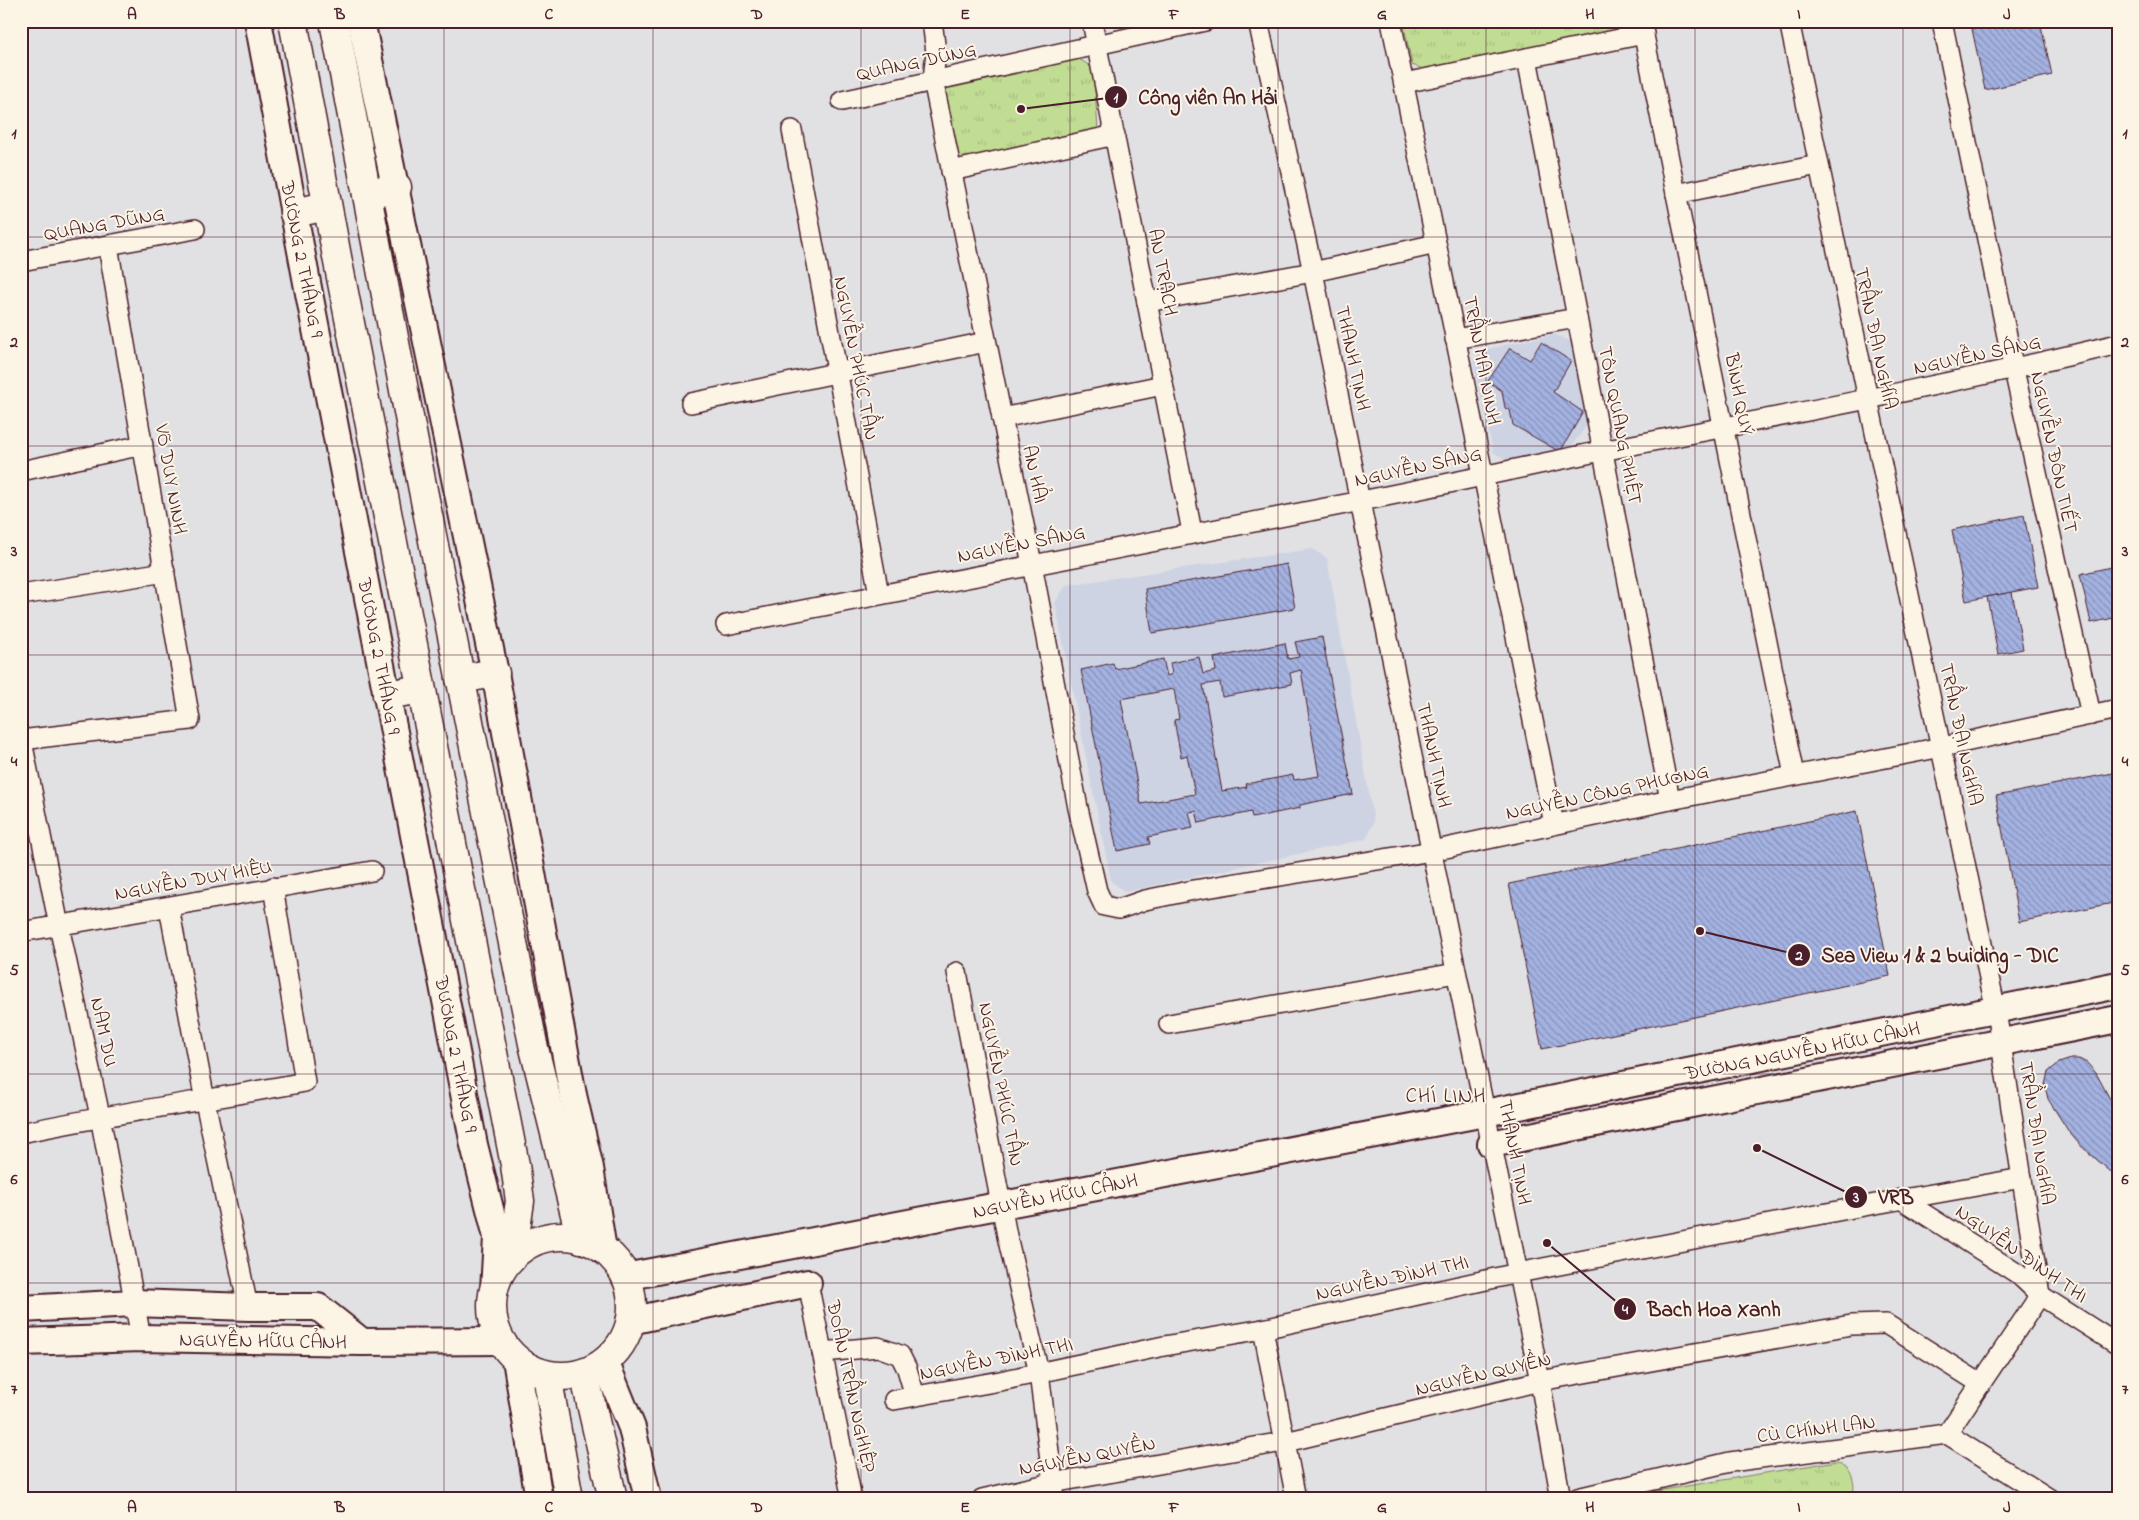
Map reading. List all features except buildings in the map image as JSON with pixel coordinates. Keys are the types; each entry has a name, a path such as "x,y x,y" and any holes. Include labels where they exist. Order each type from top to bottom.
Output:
{"main road":[{"name":"ĐƯỜNG 2 THÁNG 9","path":"258,21 474,1146 497,1237 494,1291"},
{"name":"ĐƯỜNG 2 THÁNG 9","path":"293,21 327,206 515,1165 520,1200 512,1257"},
{"path":"334,21 460,679 533,1044 592,1244"},
{"path":"362,21 494,672 573,1095 590,1168 592,1244"},
{"path":"367,194 397,187"},
{"path":"294,213 327,206"},
{"path":"460,679 494,672"},
{"path":"387,695 421,688"},
{"name":"ĐƯỜNG NGUYỄN HỮU CẢNH","path":"1485,1113 2118,985"},
{"name":"ĐƯỜNG NGUYỄN HỮU CẢNH","path":"1491,1144 2118,1019"},
{"name":"NGUYỄN HỮU CẢNH","path":"625,1277 1485,1113"},
{"path":"362,1342 508,1350 534,1371 546,1375 566,1376 595,1367 622,1342 630,1321 631,1298 625,1277 616,1262 592,1244 562,1236 546,1238 530,1244 512,1257 501,1273 494,1291 492,1314 508,1350 539,1499"},
{"path":"630,1321 808,1283"},
{"name":"NGUYỄN HỮU CẢNH","path":"21,1309 134,1303 248,1307 318,1307 362,1342"},
{"name":"NGUYỄN HỮU CẢNH","path":"21,1342 141,1338 362,1342"},
{"path":"595,1367 613,1499"},
{"path":"595,1367 632,1428 648,1499"},
{"path":"546,1375 569,1499"}],"street":[{"name":"AN HẢI","path":"932,21 936,52 933,80 1032,564 1078,808 1097,891 1104,906"},
{"name":"AN TRẠCH","path":"1092,21 1192,532"},
{"name":"QUANG DŨNG","path":"842,101 1205,21"},
{"name":"THANH TỊNH","path":"1258,21 1313,272 1432,851 1540,1381 1561,1499"},
{"name":"TRẦN MAI NINH","path":"1391,21 1554,824"},
{"name":"TRẦN ĐẠI NGHĨA","path":"1789,21 1996,1011 2040,1295"},
{"name":"NGUYỄN ĐÔN TIẾT","path":"1942,21 2014,370 2091,716"},
{"path":"1404,83 1527,58 1643,28"},
{"name":"BÌNH QUÝ","path":"1643,28 1794,775"},
{"name":"TÔN QUANG PHIỆT","path":"1527,58 1670,800"},
{"name":"NGUYỄN PHÚC TẦN","path":"792,130 879,594"},
{"path":"951,171 1115,135"},
{"path":"1676,194 1818,165"},
{"name":"QUANG DŨNG","path":"21,261 195,230"},
{"path":"1147,302 1313,272 1436,244"},
{"name":"VÕ DUY NINH","path":"22,739 190,720 108,246"},
{"path":"1456,339 1578,318"},
{"path":"691,403 986,342"},
{"name":"NGUYỄN SÁNG","path":"726,625 1867,400 2014,370 2118,344"},
{"path":"1002,418 1163,385"},
{"path":"21,471 143,444"},
{"path":"21,594 165,572"},
{"name":"NGUYỄN CÔNG PHƯƠNG","path":"1104,906 1119,909 1145,900 1184,892 1432,851 1554,824 1942,747 2118,709"},
{"name":"NAM DU","path":"22,739 59,926 100,1116 141,1338"},
{"name":"NGUYỄN DUY HIỆU","path":"21,932 372,871"},
{"path":"21,1133 100,1116 205,1101 305,1082 273,887"},
{"path":"169,907 205,1101 248,1307"},
{"name":"NGUYỄN PHÚC TẦN","path":"957,972 1007,1236 1039,1373 1054,1491"},
{"path":"1169,1024 1456,973"},
{"name":"NGUYỄN ĐÌNH THI","path":"894,1400 1039,1373 1164,1346 1263,1329 1518,1273 1901,1199 2022,1178"},
{"name":"NGUYỄN ĐÌNH THI","path":"1901,1199 2018,1274 2040,1295 2118,1344"},
{"name":"ĐOÀN TRẦN NGHIỆP","path":"808,1283 852,1499"},
{"path":"2040,1295 1947,1434 2050,1499"},
{"name":"NGUYỄN QUYỀN","path":"982,1499 1054,1491 1286,1442 1540,1381 1851,1325 1886,1324 1981,1384"},
{"path":"1263,1329 1296,1499"},
{"path":"822,1352 878,1347 900,1355 907,1369 915,1396"},
{"name":"CÙ CHÍNH LAN","path":"1573,1499 1730,1462 1947,1434"}],"shaded area":[{"path":"1554,334 1572,342 1587,425 1569,450 1507,460 1493,452 1473,361 1483,350"},
{"path":"1312,549 1327,558 1374,822 1366,839 1125,892 1111,881 1055,603 1066,585"}],"green space":[{"path":"1403,21 1631,21 1623,31 1426,70 1412,65"},
{"path":"1076,57 1090,66 1094,77 1098,129 959,160 942,89 950,84"},
{"path":"1837,1461 1846,1467 1852,1477 1854,1488 1852,1499 1609,1499"}],"place":[{"name":"Công viên An Hải","path":"1021,109"},
{"name":"Sea View 1 & 2 buiding - DIC","path":"1700,931"},
{"name":"VRB","path":"1757,1148"},
{"name":"Bach Hoa Xanh","path":"1547,1243"}],"district":[{"name":"CHÍ LINH","path":"1446,1095"}]}
